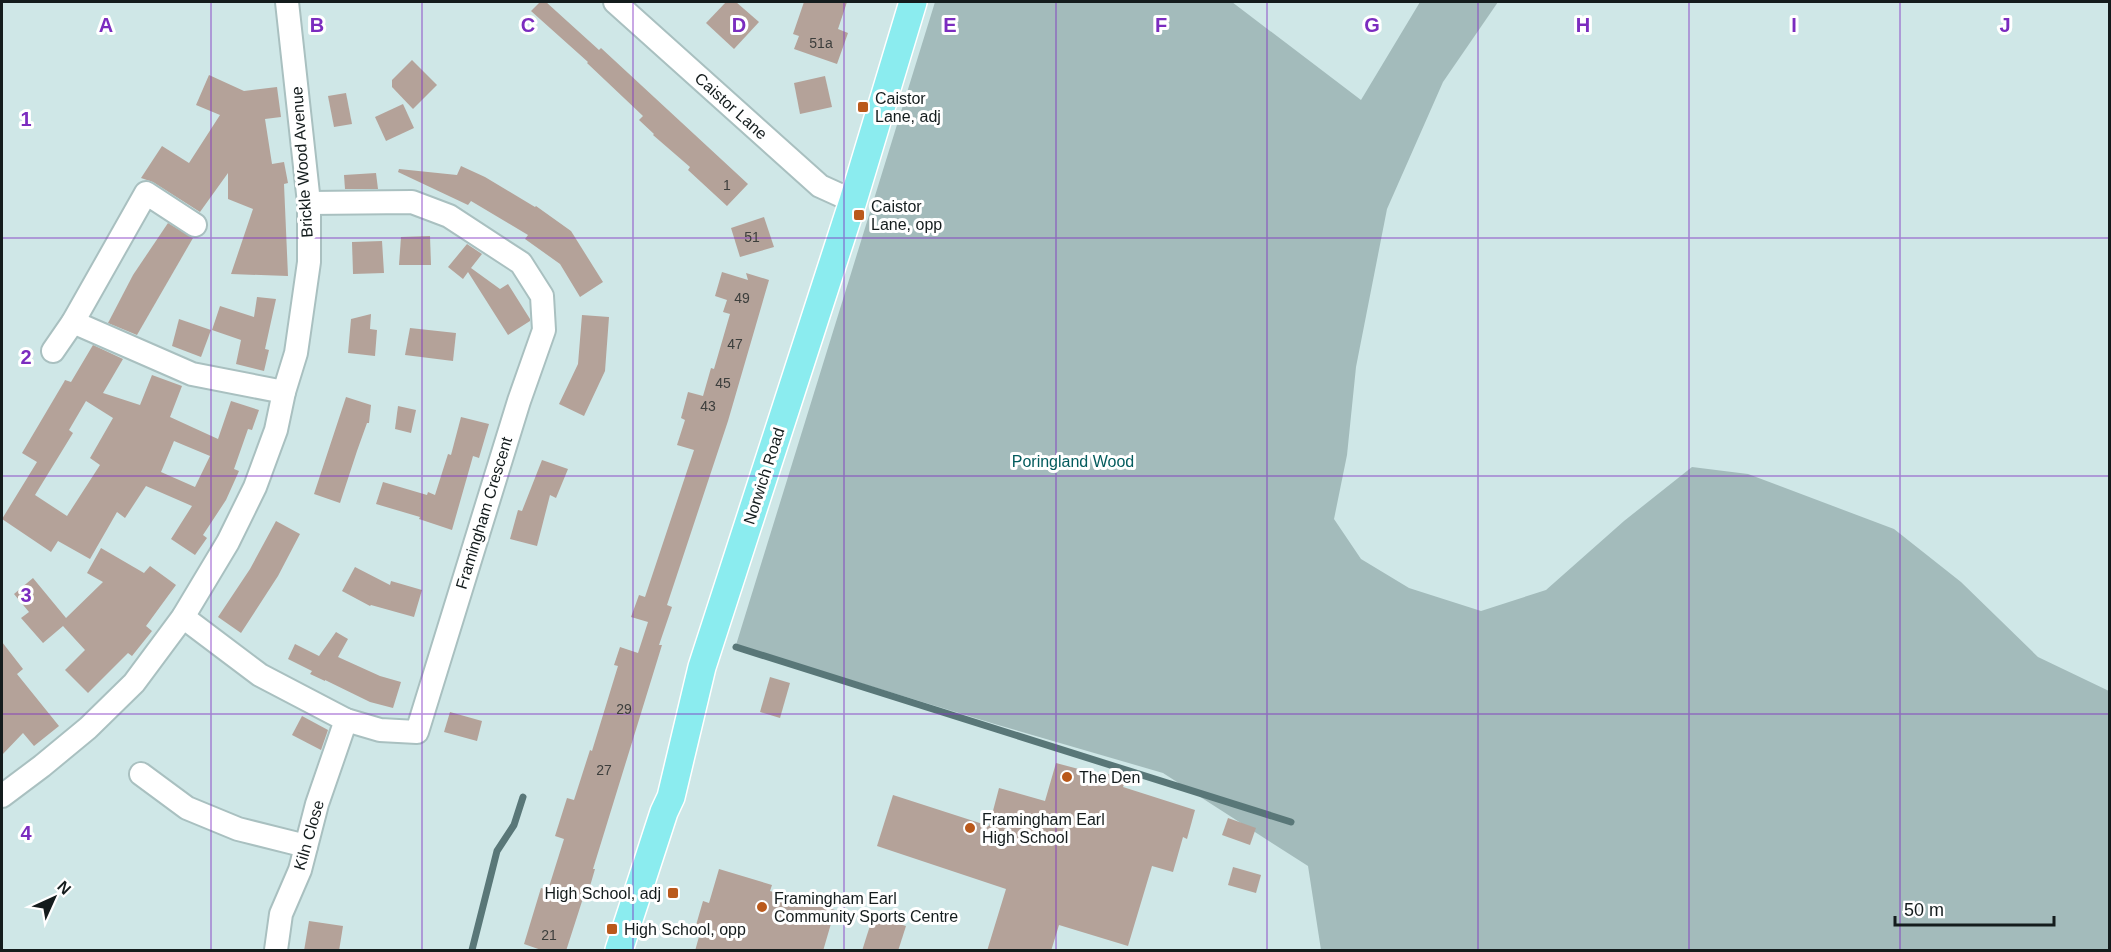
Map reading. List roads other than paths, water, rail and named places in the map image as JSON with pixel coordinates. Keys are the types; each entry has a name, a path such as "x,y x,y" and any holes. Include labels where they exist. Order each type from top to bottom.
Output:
{"main road":[{"name":"Norwich Road","path":"619,951 664,812 671,797 702,667 853,201 913,2"}],"street":[{"name":"Brickle Wood Avenue","path":"2,796 88,728 134,682 183,617 228,542 255,487 276,430 284,392 296,353 309,262 309,203 287,2"},
{"name":"Caistor Lane","path":"615,2 820,186 853,201"},
{"path":"53,351 73,322 146,193 195,225"},
{"name":"Framingham Crescent","path":"183,617 260,675 346,720 380,730 417,732 516,411 544,330 542,296 521,263 449,216 412,202 309,203"},
{"path":"73,322 192,374 284,392"},
{"name":"Kiln Close","path":"276,951 281,914 300,870 317,804 346,720"},
{"path":"141,774 188,808 238,830 306,846"}],"waterway":[{"path":"736,647 1291,822"},
{"path":"472,950 497,851 514,825 523,797"}],"place":[{"name":"Caistor Lane, adj","path":"863,107"},
{"name":"Caistor Lane, opp","path":"859,215"},
{"name":"The Den","path":"1067,777"},
{"name":"Framingham Earl High School","path":"970,828"},
{"name":"High School, adj","path":"673,893"},
{"name":"Framingham Earl Community Sports Centre","path":"762,907"},
{"name":"High School, opp","path":"612,929"}],"park label":[{"name":"Poringland Wood","path":"1073,461"}]}
